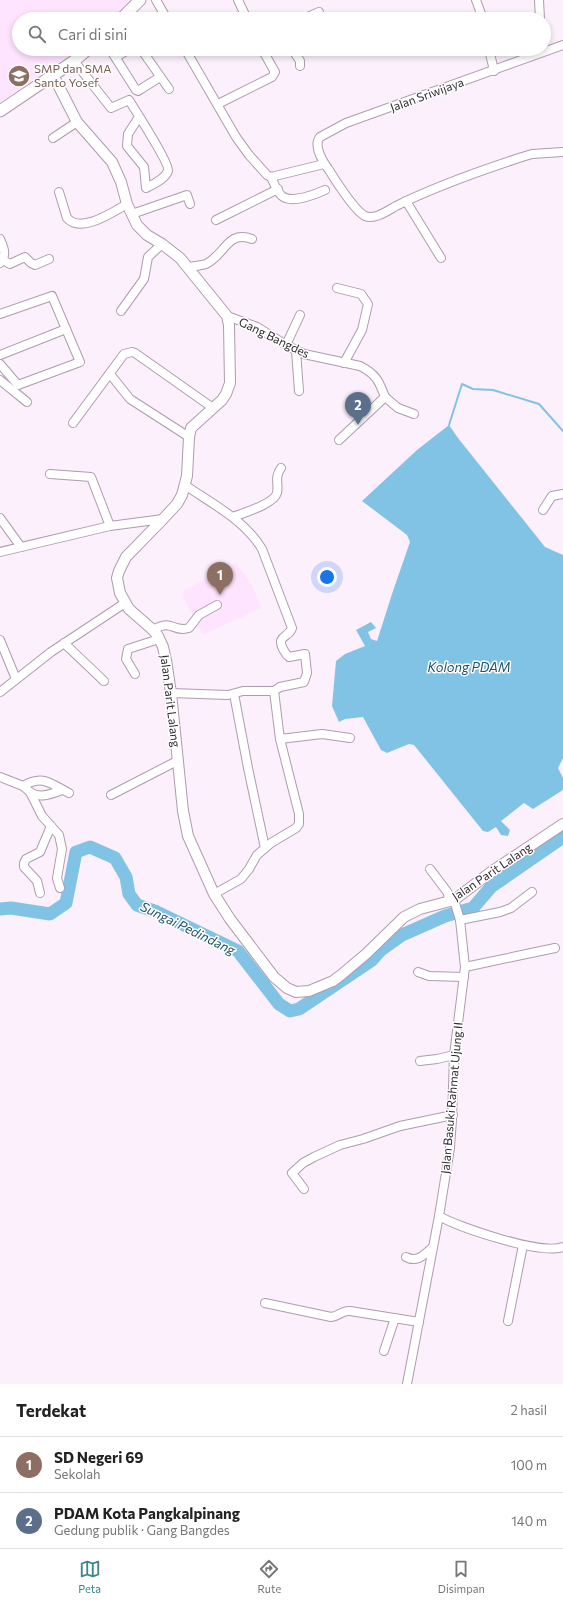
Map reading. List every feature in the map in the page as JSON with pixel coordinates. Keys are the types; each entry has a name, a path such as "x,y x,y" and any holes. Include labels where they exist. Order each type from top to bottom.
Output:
{"main road":[{"path":"128,12 140,0"},
{"path":"0,111 80,56"}],"street":[{"path":"156,0 164,12"},
{"path":"238,0 244,12"},
{"path":"476,0 480,12"},
{"path":"539,0 540,12"},
{"name":"Jalan Sriwijaya","path":"551,48 563,45"},
{"path":"146,56 168,89"},
{"path":"189,56 236,137 261,170 271,177 281,196 285,198 306,197 325,190"},
{"path":"218,104 272,77 275,72 266,56"},
{"path":"297,56 300,61 300,66"},
{"path":"491,56 494,71"},
{"name":"Jalan Sriwijaya","path":"324,164 317,143 320,137 324,134 365,117 494,71 530,56"},
{"path":"116,57 126,75 138,91 160,77"},
{"path":"74,61 111,108 129,100 168,165 168,171 163,178 146,188 144,167 127,146 128,134 139,117"},
{"path":"53,75 77,122 112,162 121,182 127,204 137,225 174,253 227,316"},
{"path":"53,138 77,122"},
{"path":"271,177 324,164 356,208 365,216 377,216 406,201 448,183 522,157 563,152"},
{"path":"216,220 278,189"},
{"path":"59,192 66,218 77,223 96,221 127,204"},
{"path":"132,214 187,195 190,204"},
{"path":"406,201 441,258"},
{"path":"187,267 207,263 237,237 252,239"},
{"path":"0,239 5,250 1,262 10,264 25,256 32,264 36,265 49,259"},
{"path":"121,311 144,279 148,257 162,244"},
{"path":"337,288 362,294 368,304 362,330 344,363"},
{"path":"0,314 52,296 80,362 18,385 0,364"},
{"path":"286,345 300,315"},
{"name":"Gang Bangdes","path":"227,316 257,328 296,351 311,356 360,366 374,374 380,383 385,397"},
{"name":"Jalan Parit Lalang","path":"227,316 229,325 230,383 226,394 213,408 194,423 191,428 185,485 177,504 122,562 118,578 120,593 125,603 133,614 152,630 159,639 166,660 171,693 182,811 188,836 214,894 230,919 274,977 287,988 296,992 305,992 333,981 366,954 404,917 420,909 456,910 491,872 563,824"},
{"path":"0,354 66,329"},
{"path":"296,351 299,391"},
{"path":"73,423 124,354 132,352 213,408"},
{"path":"110,374 130,399 189,437"},
{"path":"0,380 27,402"},
{"path":"338,440 385,397 398,408 414,414"},
{"path":"233,517 265,504 275,497 277,491 277,476 281,468"},
{"path":"50,474 91,477 110,526"},
{"path":"171,693 193,695 234,694 250,690 274,691 280,687 305,681 308,673 306,656 303,653 291,658 287,656 280,641 291,631 292,628 281,603 268,563 256,539 233,517 185,485"},
{"path":"542,510 552,496 563,494"},
{"path":"0,518 21,547"},
{"path":"0,552 110,526 163,519"},
{"path":"0,692 64,644 125,603"},
{"path":"152,630 167,624 182,629 189,628 199,615 217,604"},
{"path":"135,674 126,659 128,649 159,639"},
{"path":"0,640 16,679"},
{"path":"64,644 104,681"},
{"path":"214,894 241,879 249,869 254,857 296,828 299,824 300,819 280,740 274,691"},
{"path":"234,694 265,848"},
{"path":"280,740 322,734 350,738"},
{"path":"111,795 177,761"},
{"path":"0,777 38,796 65,791 53,784 41,780 32,781 26,789"},
{"path":"26,789 42,816 59,835 62,843 58,876 60,888"},
{"path":"40,893 37,881 28,872 24,863 26,859 40,852 51,826"},
{"name":"Jalan Basuki Rahmat Ujung II","path":"407,1384 439,1216 448,1155 452,1115 454,1055 465,967 456,910 448,893 430,869"},
{"path":"456,910 496,913 511,908 532,892"},
{"path":"465,967 555,948"},
{"path":"418,972 429,976 464,977"},
{"path":"420,1061 454,1055"},
{"path":"304,1189 292,1173 303,1163 322,1152 400,1126 452,1115"},
{"path":"439,1216 475,1230 523,1245 555,1248 563,1247"},
{"path":"508,1321 523,1245"},
{"path":"406,1257 411,1260 416,1260 432,1248"},
{"path":"266,1303 331,1317 338,1316 347,1310 419,1322"},
{"path":"384,1351 395,1318"}],"shaded area":[{"name":"SMP dan SMA Santo Yosef","path":"0,0 130,0 118,12 12,12 12,56 68,56 0,103"},
{"path":"236,563 252,585 261,608 203,635 184,599 183,591"}],"water":[{"name":"Kolong PDAM","path":"449,425 545,547 563,555 563,758 558,768 563,778 563,790 533,809 524,803 501,821 510,830 508,836 501,835 496,827 488,832 483,831 414,745 409,744 387,753 381,750 363,717 345,719 339,722 332,706 336,661 345,654 365,646 356,630 371,622 376,628 368,632 371,639 377,641 410,542 407,535 362,501 417,450"}],"waterway":[{"path":"449,425 462,384 473,389 493,390 539,404 563,431"},
{"name":"Sungai Pedindang","path":"0,909 11,908 50,914 66,903 76,852 90,847 115,858 126,877 129,894 137,905 157,912 238,951 279,1004 290,1011 299,1009 372,960 381,950 402,935 445,916 473,908 491,887 563,837"}],"place":[{"name":"SMP dan SMA Santo Yosef","path":"19,76"},
{"name":"PDAM Kota Pangkalpinang","path":"358,425"},
{"name":"SD Negeri 69","path":"220,595"}]}
